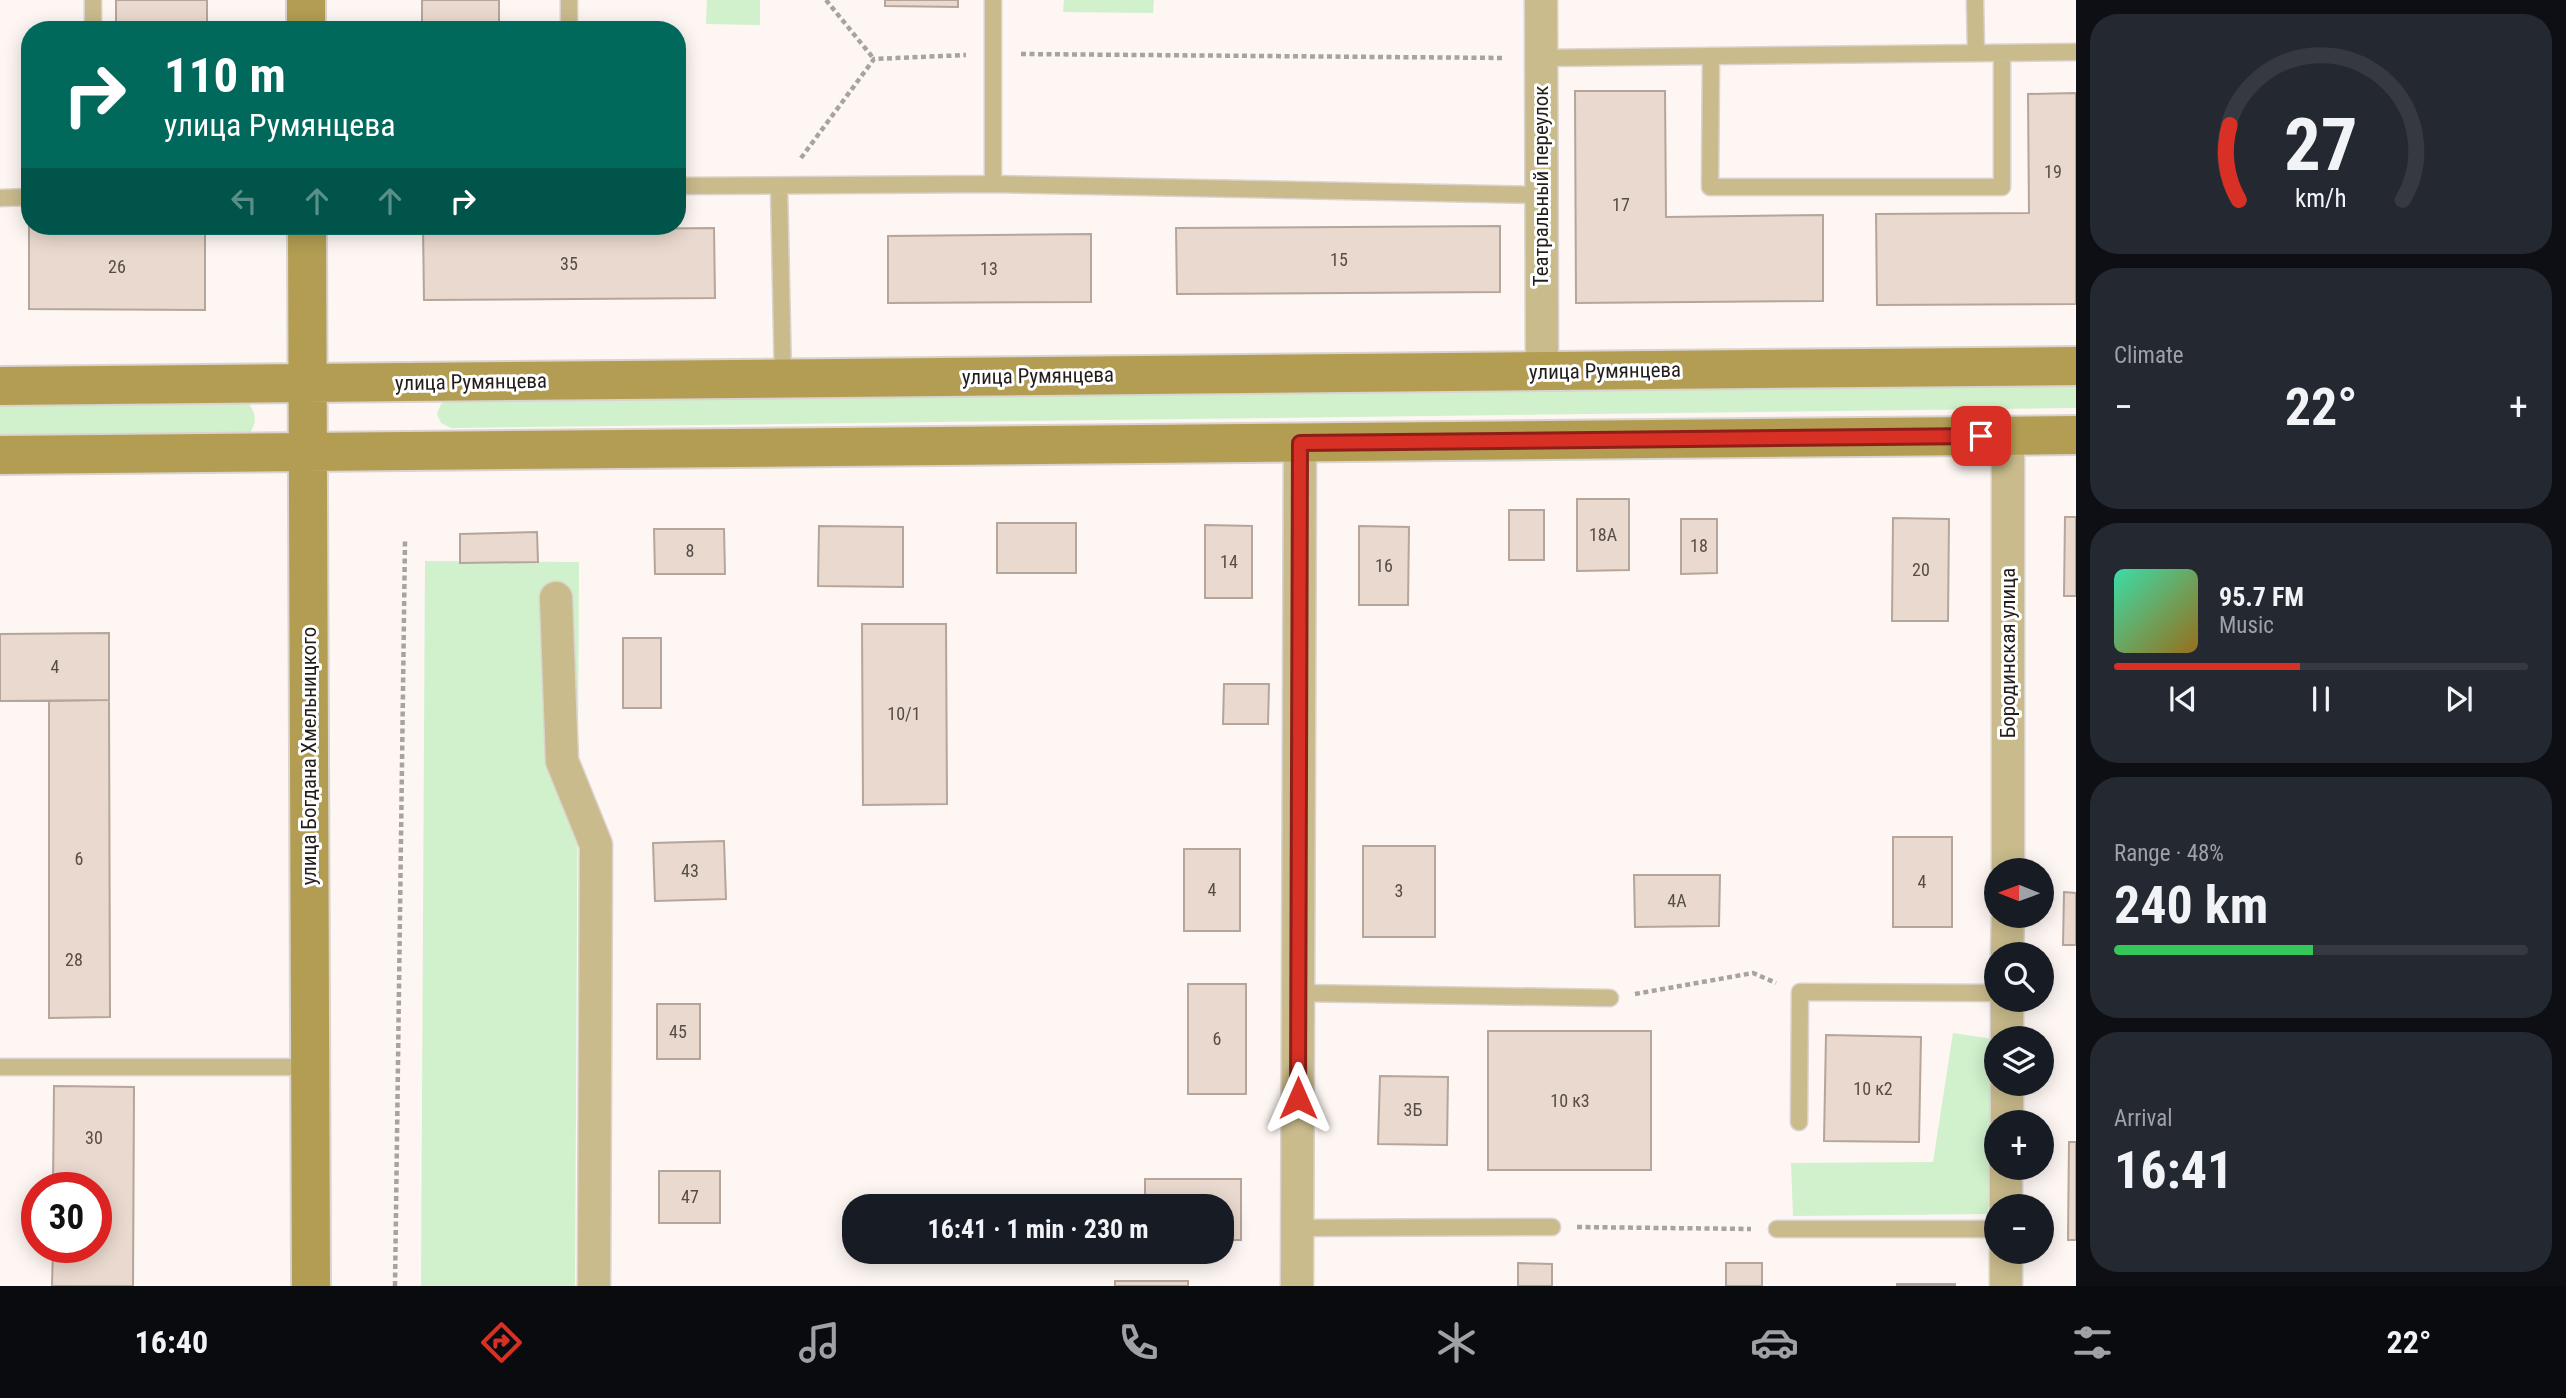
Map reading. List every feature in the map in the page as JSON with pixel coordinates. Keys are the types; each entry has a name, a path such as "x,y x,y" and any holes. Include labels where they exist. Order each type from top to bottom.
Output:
{"main road":[{"path":"306,0 306,21"},
{"name":"улица Богдана Хмельницкого","path":"307,235 311,1286"},
{"name":"улица Румянцева","path":"0,386 2076,366"},
{"path":"0,455 2076,435"}],"street":[{"name":"Театральный переулок","path":"1541,0 1542,371"},
{"name":"Бородинская улица","path":"2008,436 2008,858"},
{"path":"1297,1286 1300,443"},
{"path":"556,598 562,761 596,845 594,1286"},
{"path":"2006,1264 2006,1286"}],"lane":[{"path":"93,0 93,21"},
{"path":"569,0 569,21"},
{"path":"993,0 993,184"},
{"path":"1975,0 1976,52"},
{"path":"1541,58 2076,52"},
{"path":"1711,56 1710,187 2003,187 2002,53"},
{"path":"686,186 993,184 1541,195"},
{"path":"779,187 783,379"},
{"path":"0,198 21,197"},
{"path":"1799,1122 1800,992 1984,993"},
{"path":"1299,993 1611,998"},
{"path":"0,1067 310,1067"},
{"path":"1297,1228 1552,1227"},
{"path":"1777,1229 1984,1229"}],"path":[{"path":"826,0 874,60"},
{"path":"874,60 993,54 1541,58"},
{"path":"779,187 874,60"},
{"path":"396,1286 405,541"},
{"path":"1611,998 1753,974 1800,992"},
{"path":"1552,1227 1777,1229"}],"green space":[{"path":"707,0 760,0 760,25 706,24"},
{"path":"1064,0 1154,0 1153,13 1063,12"},
{"path":"2076,385 2076,408 451,428 441,423 437,414 441,404 449,400"},
{"path":"248,403 255,418 249,434 0,436 0,406"},
{"path":"425,561 579,562 575,1286 421,1286"},
{"path":"1953,1033 1984,1038 1984,1096 1991,1096 1991,1110 1984,1110 1984,1180 1989,1180 1989,1194 1984,1194 1984,1214 1793,1216 1791,1163 1933,1162"}],"building":[{"path":"116,0 207,0 207,21 116,21"},
{"path":"422,0 499,0 499,21 422,21"},
{"path":"885,0 958,0 958,7 885,6"},
{"path":"1575,91 1665,91 1666,217 1823,215 1823,301 1576,303"},
{"path":"2076,93 2076,304 1877,305 1876,214 2029,213 2028,94"},
{"path":"1500,226 1500,292 1177,294 1176,228"},
{"path":"686,228 714,228 715,298 424,300 423,235 686,235"},
{"path":"1091,234 1091,302 888,303 888,236"},
{"path":"29,235 205,235 205,310 29,309"},
{"path":"1577,499 1629,499 1629,570 1577,571"},
{"path":"1509,510 1544,510 1544,560 1509,560"},
{"path":"2065,517 2076,517 2076,596 2064,596"},
{"path":"1893,518 1949,519 1948,621 1892,621"},
{"path":"1681,519 1717,519 1717,573 1681,574"},
{"path":"997,523 1076,523 1076,573 997,573"},
{"path":"1205,525 1252,526 1252,598 1205,598"},
{"path":"819,526 903,527 903,587 818,586"},
{"path":"1359,526 1409,527 1408,605 1359,605"},
{"path":"654,529 724,529 725,574 655,574"},
{"path":"537,532 538,562 460,563 460,534"},
{"path":"862,624 946,624 947,804 863,805"},
{"path":"109,633 109,700 0,701 0,634"},
{"path":"623,638 661,638 661,708 623,708"},
{"path":"1224,684 1269,684 1268,724 1223,724"},
{"path":"109,700 110,1017 49,1018 49,701"},
{"path":"1893,837 1952,837 1952,927 1893,927"},
{"path":"724,841 726,899 655,901 653,843"},
{"path":"1363,846 1435,846 1435,937 1363,937"},
{"path":"1184,849 1240,849 1240,931 1184,931"},
{"path":"1634,875 1720,875 1719,926 1635,927"},
{"path":"2064,892 2076,893 2076,945 2063,945"},
{"path":"1188,984 1246,984 1246,1094 1188,1094"},
{"path":"657,1004 700,1004 700,1059 657,1059"},
{"path":"1488,1031 1651,1031 1651,1170 1488,1170"},
{"path":"1826,1035 1921,1037 1919,1142 1824,1141"},
{"path":"1380,1076 1448,1077 1447,1145 1378,1144"},
{"path":"54,1086 134,1087 133,1286 52,1286 53,1263 112,1263 112,1172 53,1172"},
{"path":"2069,1142 2076,1142 2076,1240 2068,1240"},
{"path":"659,1171 720,1171 720,1223 659,1223"},
{"path":"1145,1179 1241,1179 1241,1240 1234,1240 1234,1194 1145,1194"},
{"path":"1518,1263 1552,1264 1552,1286 1518,1286"},
{"path":"1726,1263 1762,1263 1762,1286 1726,1286"},
{"path":"1115,1281 1188,1281 1188,1286 1115,1286"},
{"path":"1955,1284 1955,1286 1897,1286"}],"route":[{"path":"1298,1098 1300,443 1981,436"}]}
